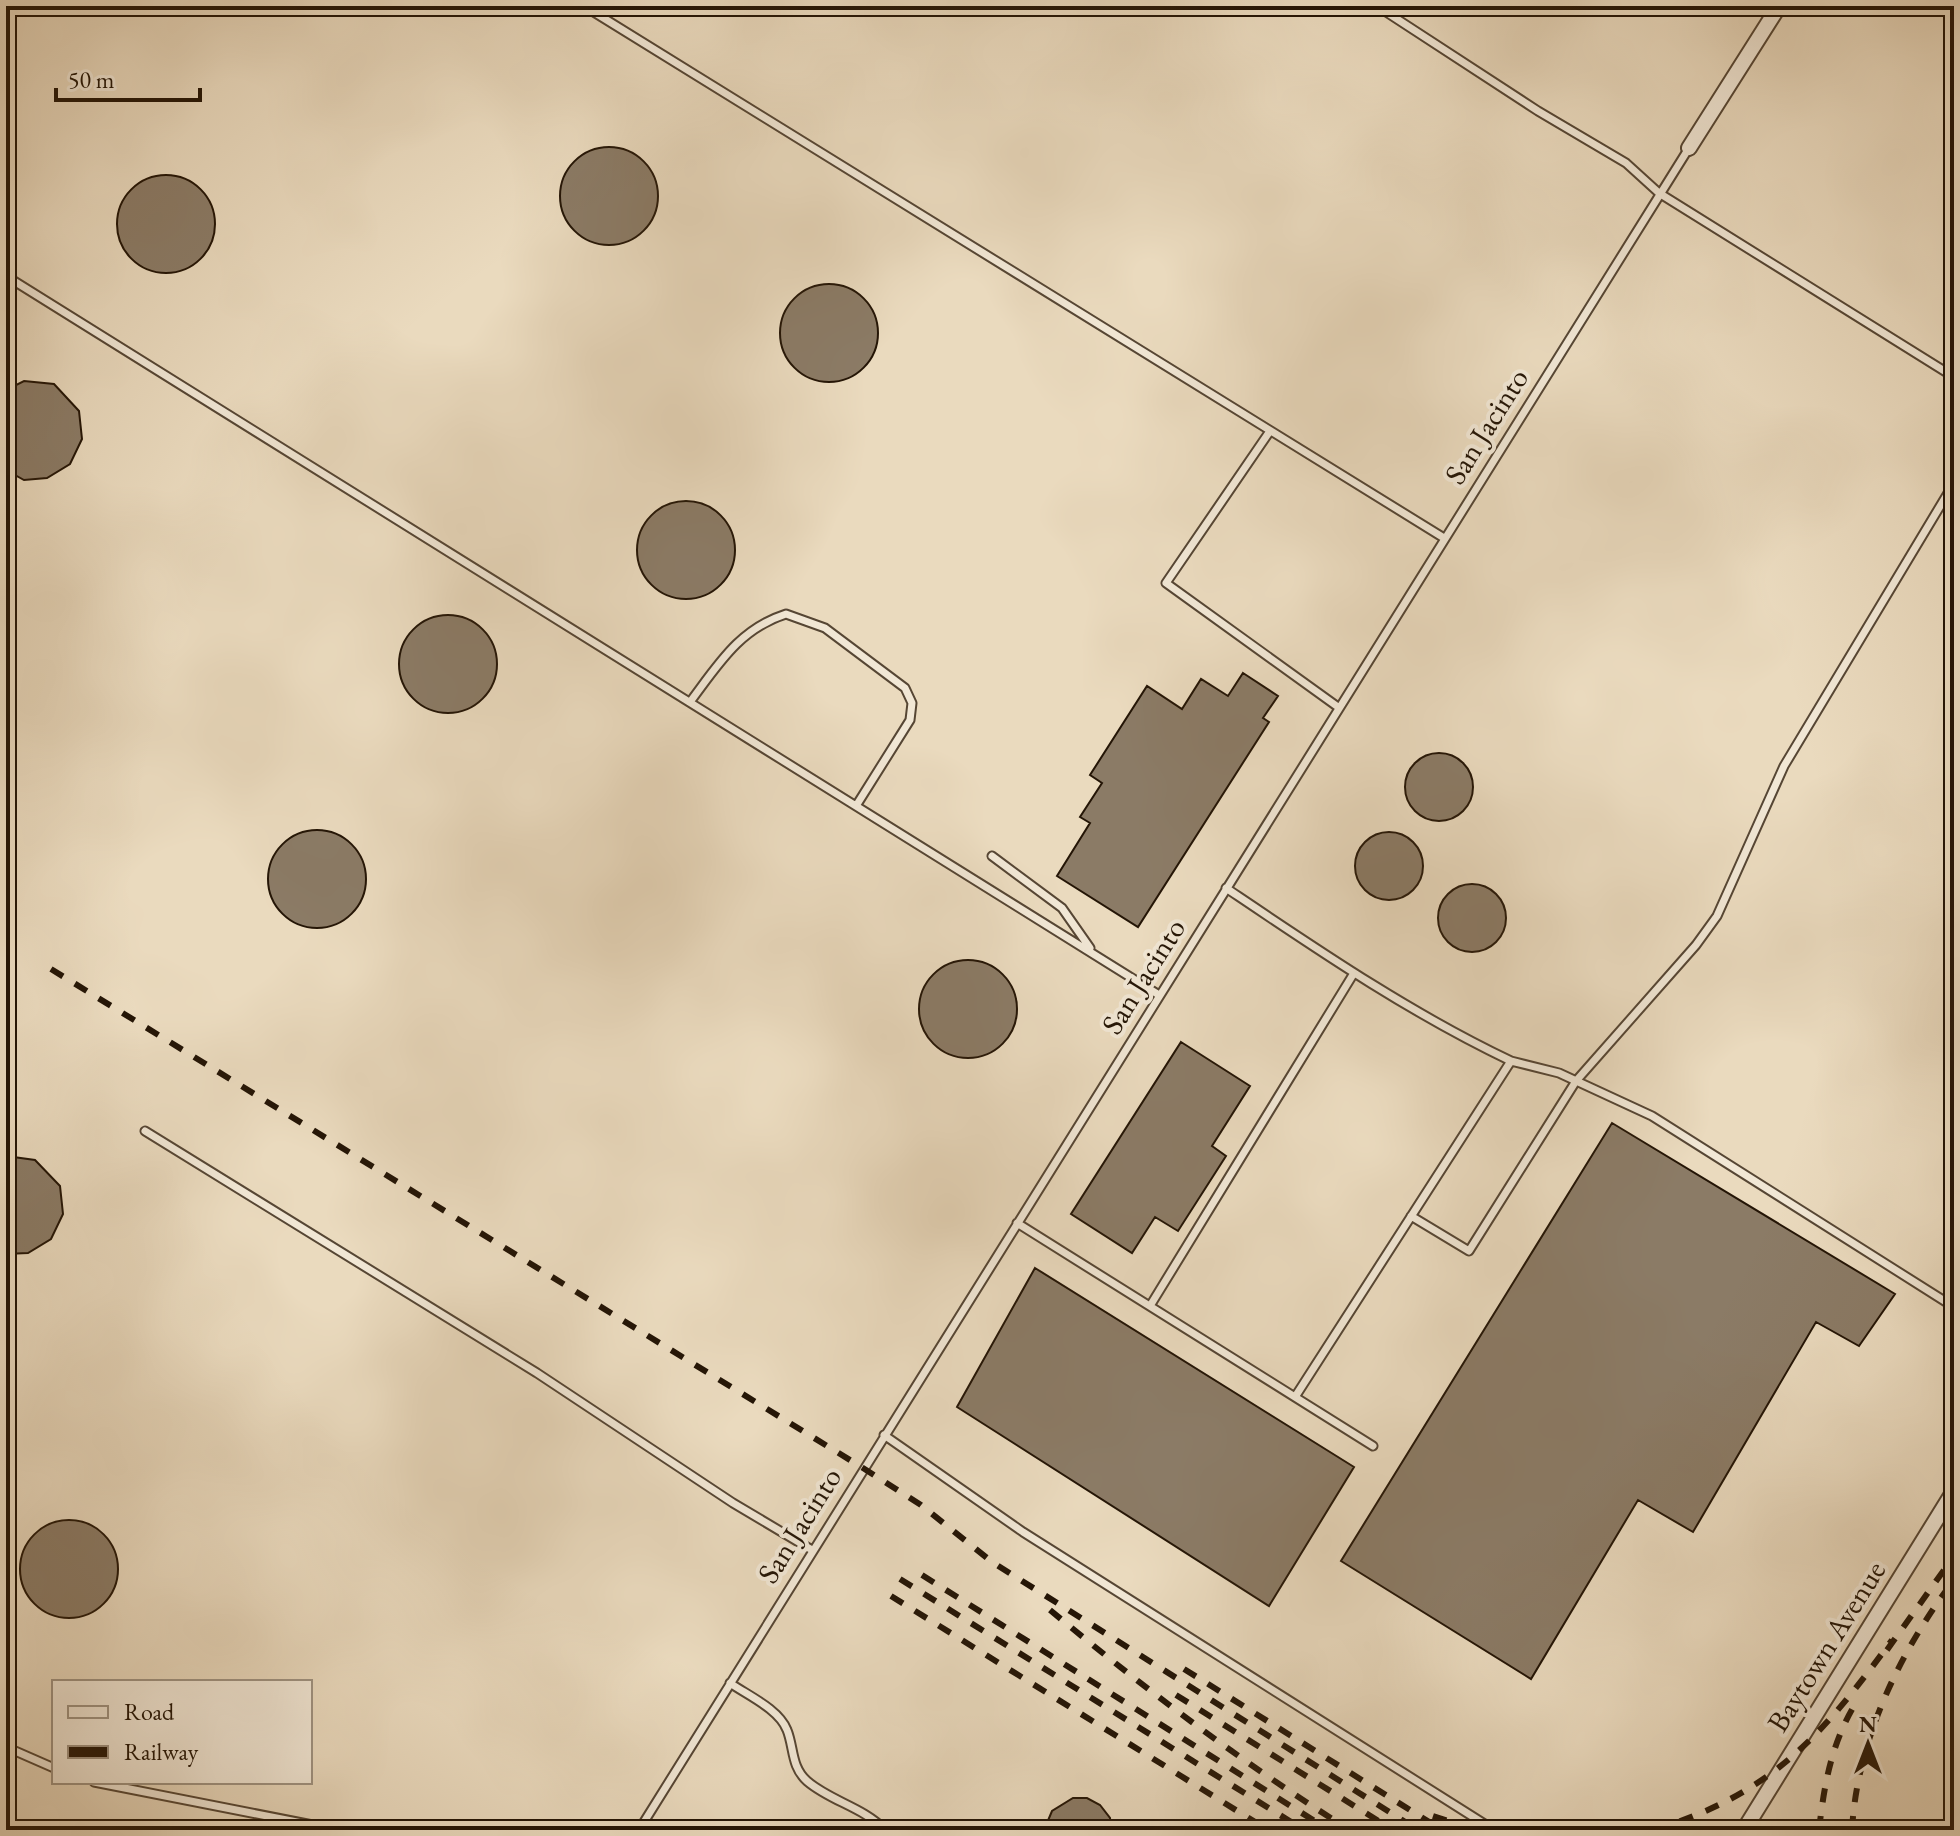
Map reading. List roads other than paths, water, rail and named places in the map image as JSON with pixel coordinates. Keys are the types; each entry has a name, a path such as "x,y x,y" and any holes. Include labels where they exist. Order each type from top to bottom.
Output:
{"street":[{"path":"1689,148 1775,7"},
{"name":"Baytown Avenue","path":"1744,1830 1954,1491"}],"lane":[{"path":"584,6 1444,538"},
{"path":"1377,6 1538,111 1626,163 1659,193 1954,377"},
{"name":"San Jacinto","path":"639,1830 1689,148"},
{"path":"6,276 1159,995"},
{"path":"1270,431 1166,583 1338,707"},
{"path":"1411,1216 1469,1251 1576,1081 1717,916 1784,766 1954,483"},
{"path":"690,702 731,647 752,627 786,614 825,628 905,688 912,703 910,720 856,806"},
{"path":"992,856 1062,908 1093,953"},
{"path":"1226,888 1354,973 1460,1037 1511,1061 1576,1081 1652,1116 1954,1307"},
{"path":"1150,1306 1354,973"},
{"path":"1295,1397 1511,1061"},
{"path":"145,1131 537,1373 733,1503 812,1550"},
{"path":"1017,1223 1373,1446"},
{"path":"884,1435 1036,1541 1494,1830"},
{"path":"730,1683 780,1718 787,1729 796,1765 809,1783 874,1818 885,1830"},
{"path":"6,1747 52,1767"},
{"path":"104,1784 338,1830"}],"railway":[{"path":"51,969 863,1468 921,1505 992,1562 1418,1830"},
{"path":"1887,1650 1954,1556"},
{"path":"922,1575 1329,1830"},
{"path":"900,1579 1304,1830"},
{"path":"1852,1830 1862,1763 1885,1698 1916,1636 1954,1580"},
{"path":"891,1596 1268,1830"},
{"path":"1050,1610 1196,1725 1350,1830"},
{"path":"1653,1830 1730,1799 1790,1758 1842,1705 1892,1640"},
{"path":"1184,1669 1442,1830"},
{"path":"1176,1695 1393,1830"},
{"path":"1819,1830 1830,1766 1854,1706"},
{"path":"1433,1816 1475,1830"}]}
